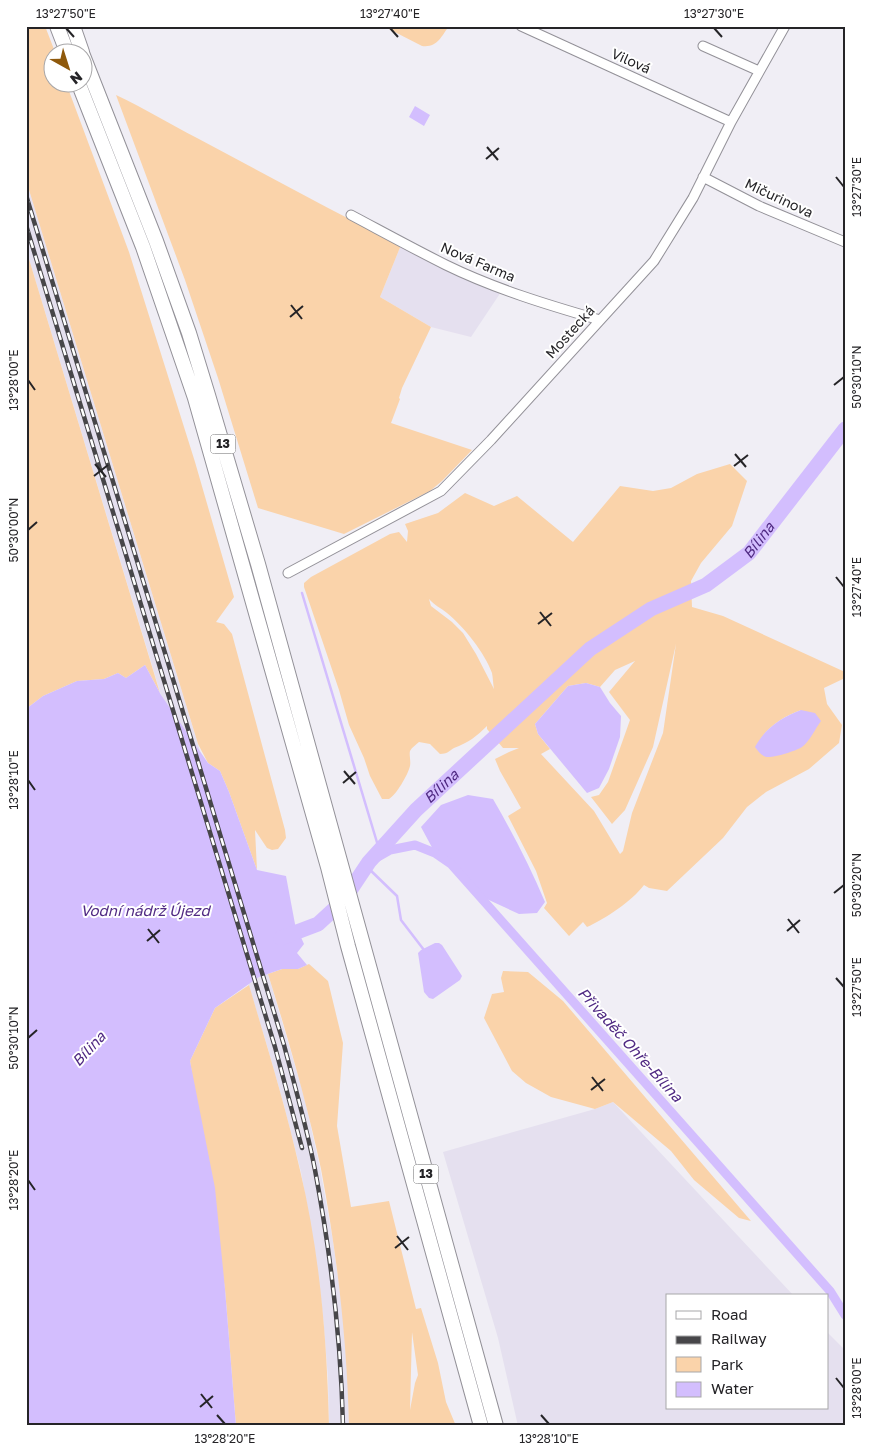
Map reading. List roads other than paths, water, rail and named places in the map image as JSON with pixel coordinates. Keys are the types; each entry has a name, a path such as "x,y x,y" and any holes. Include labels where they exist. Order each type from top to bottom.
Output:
{"highway":[{"path":"57,26 63,42"},
{"name":"13","path":"73,26 78,42"},
{"name":"13","path":"92,78 156,241 189,333 258,564 496,1426"},
{"name":"13","path":"82,92 143,247 195,398 328,867 348,946 481,1426"}],"street":[{"name":"Vilová","path":"521,26 731,122"},
{"name":"Mostecká","path":"288,573 441,491 491,440 654,261 693,198 731,122 784,26"},
{"path":"703,46 759,71"},
{"name":"Mičurinova","path":"703,177 759,206 845,242"},
{"name":"Nová Farma","path":"351,215 446,265 554,307 600,320"}],"water":[{"path":"415,106 430,115 424,126 409,117"},
{"name":"Vodní nádrž Újezd","path":"145,665 161,695 208,763 220,771 257,870 286,876 295,924 304,944 297,953 307,965 298,969 282,969 259,977 215,1008 190,1061 215,1188 236,1426 26,1426 26,709 43,696 77,681 104,679 118,673 126,678"},
{"path":"586,683 600,687 621,716 620,737 609,769 599,788 587,793 538,734 535,724 568,686"},
{"path":"801,710 815,713 821,721 810,738 802,747 795,750 774,756 763,756 755,747 759,740 781,720"},
{"path":"468,795 493,799 520,849 545,902 537,913 519,914 478,895 451,864 435,853 421,827 441,805"},
{"path":"435,943 442,945 462,976 460,980 433,999 429,998 424,992 418,953"}],"waterway":[{"name":"Bílina","path":"281,938 318,924 343,901 369,862 416,810 590,649 651,609 706,585 749,553 845,429"},
{"path":"302,593 379,849"},
{"name":"Přivaděč Ohře-Bílina","path":"369,862 390,850 415,845 435,853 451,864 830,1291 845,1315"},
{"path":"366,866 397,896 401,920 424,950"}],"railway":[{"path":"26,195 284,1045 301,1108 315,1170 326,1234 340,1362 343,1426"},
{"path":"26,225 275,1047 302,1148"}]}
